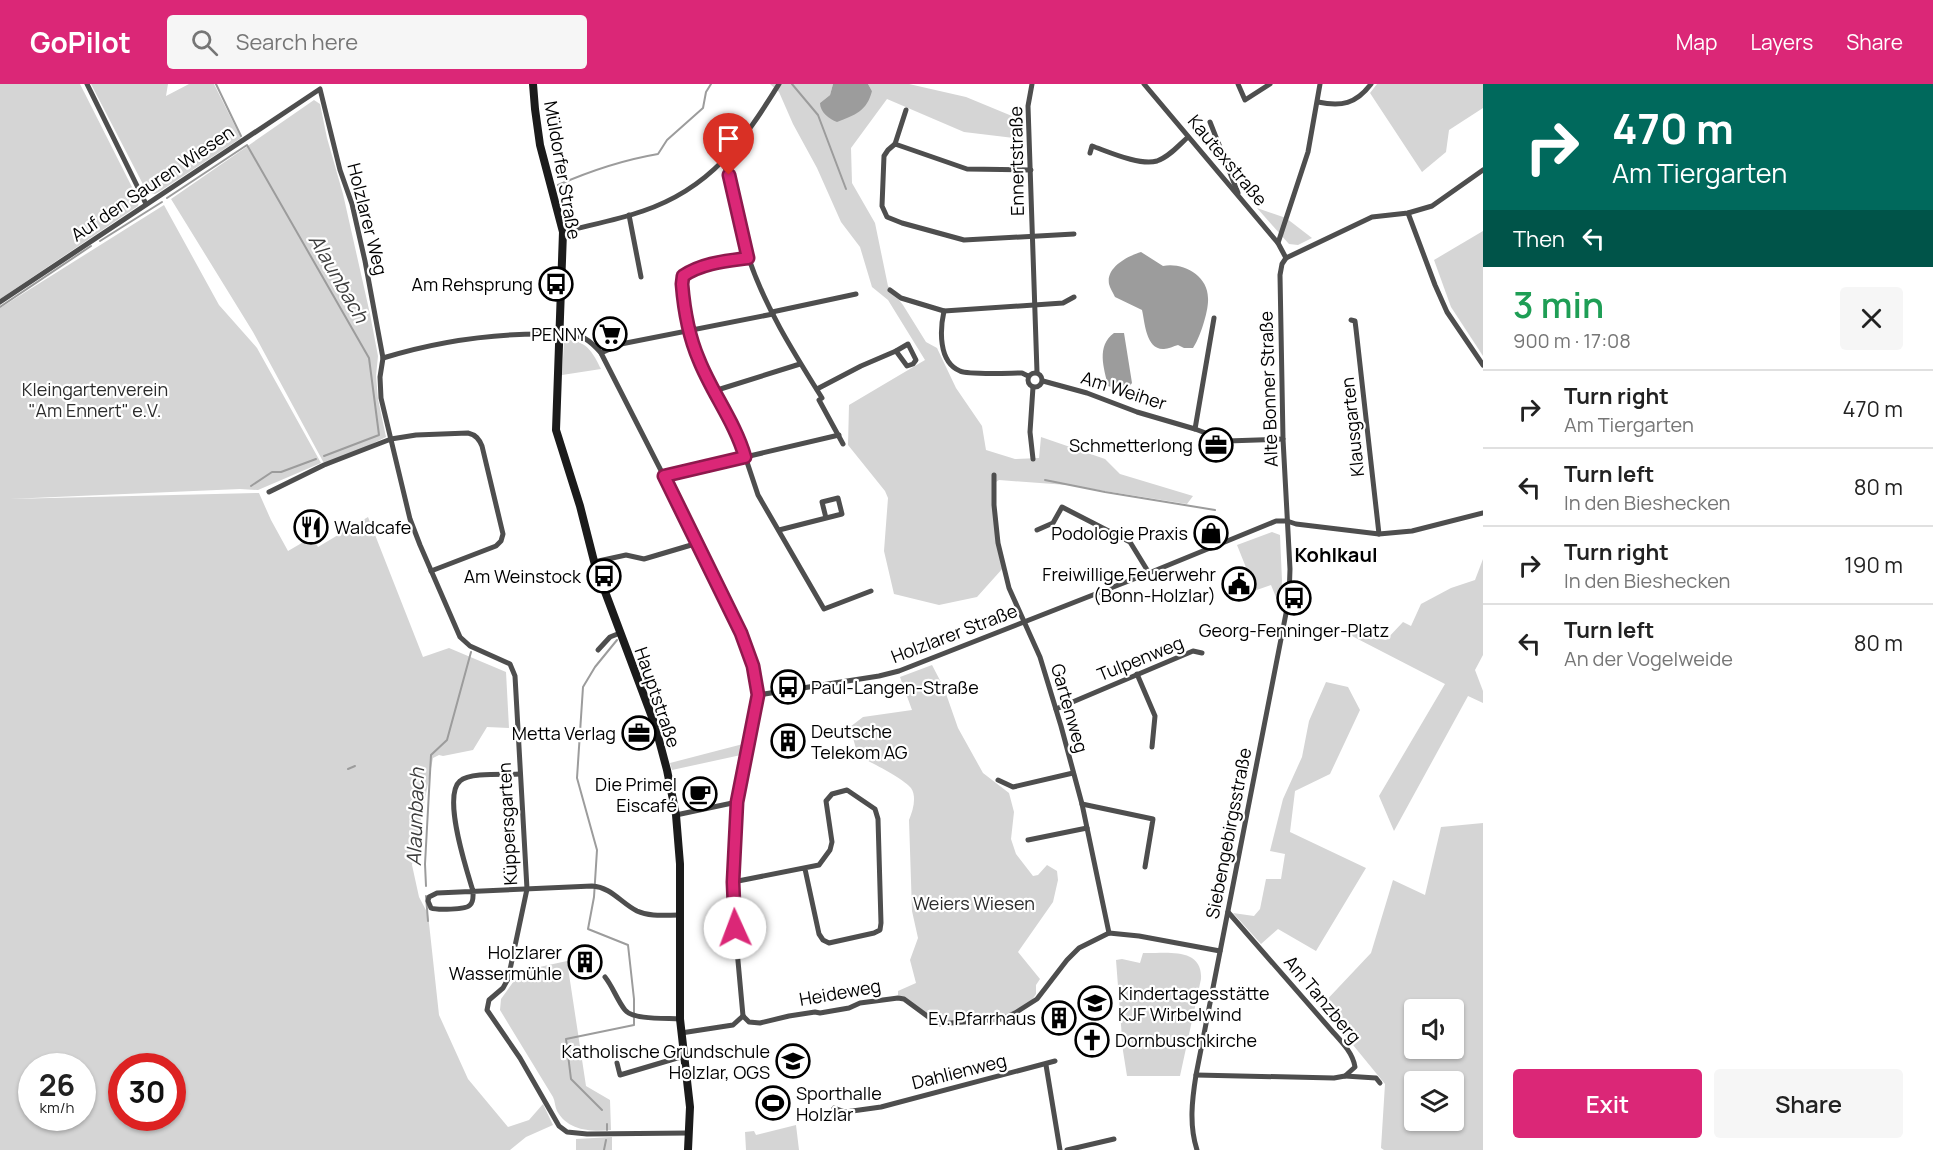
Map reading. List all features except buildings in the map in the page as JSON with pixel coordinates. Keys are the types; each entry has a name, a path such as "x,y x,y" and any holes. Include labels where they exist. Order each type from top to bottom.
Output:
{"main road":[{"name":"Müldorfer Straße","path":"533,84 540,145 563,232 559,334"},
{"name":"Hauptstraße","path":"559,334 556,430 580,506 594,562 655,725 676,815 680,864 680,1019 690,1107 688,1150"}],"street":[{"path":"87,84 146,204"},
{"path":"563,232 656,206 694,186 738,146 778,84"},
{"name":"Ennertstraße","path":"1032,84 1028,106 1037,372"},
{"name":"Kautexstraße","path":"1144,84 1278,243 1286,258"},
{"path":"1238,84 1245,100 1270,84"},
{"path":"1278,243 1308,153 1320,84"},
{"path":"1318,102 1334,105 1354,100 1371,84"},
{"name":"Auf den Sauren Wiesen","path":"0,302 320,89"},
{"name":"Holzlarer Weg","path":"320,89 340,170 352,204 383,358"},
{"path":"906,110 895,144 884,156 882,206 887,217 964,240 1033,237"},
{"path":"1210,122 1240,198"},
{"path":"1090,153 1092,146 1137,161 1156,161 1167,156 1188,137"},
{"path":"895,144 967,169 1030,170"},
{"path":"722,162 729,175 748,258 773,313 800,364 822,398 819,400 843,444"},
{"path":"1286,258 1372,218 1432,206 1483,170"},
{"path":"1411,212 1435,285 1447,312 1483,365"},
{"path":"629,215 641,277"},
{"name":"Ennertstraße","path":"1033,237 1074,234"},
{"path":"748,258 706,266 683,276 683,292 693,347 740,441 758,495 824,609 871,591"},
{"name":"Alte Bonner Straße","path":"1286,258 1280,275 1287,521"},
{"path":"890,290 901,298 944,310 1063,303 1074,297"},
{"path":"601,354 621,344 856,294"},
{"path":"944,310 943,350 952,366 961,372 1022,373 1029,376"},
{"path":"1195,429 1214,318"},
{"name":"Klausgarten","path":"1351,320 1355,321 1379,534"},
{"path":"391,438 381,398 380,377 383,358 423,346 486,336 559,334 586,339 601,354 698,543 745,642 753,666 758,695 737,802 733,882 743,1016 733,1026 681,1033"},
{"path":"817,389 896,351"},
{"path":"714,391 800,364"},
{"path":"1037,372 1042,376 1042,381 1040,385 1033,387 1028,383 1029,376 1037,372"},
{"name":"Am Weiher","path":"1042,381 1087,393 1227,441 1283,439"},
{"path":"1033,387 1030,432 1033,459"},
{"path":"269,492 324,465 391,438 468,433 478,439 482,446 503,534 496,546 431,571"},
{"path":"664,476 838,434"},
{"name":"Küppersgarten","path":"391,438 410,519 460,637 470,646 510,664 516,684 526,889 508,980 503,988 489,1000 487,1007 489,1014 520,1058 559,1126 567,1132 587,1134 689,1133"},
{"name":"Gartenweg","path":"994,475 998,543 1009,588 1040,657 1056,709 1082,804 1108,933"},
{"path":"1037,530 1053,523 1062,507 1130,542 1149,573"},
{"path":"1287,521 1379,534 1412,531 1483,513"},
{"path":"780,530 826,518"},
{"name":"Holzlarer Straße","path":"758,695 899,671 1149,573 1264,525 1276,521 1287,521"},
{"name":"Siebengebirgsstraße","path":"1197,1150 1193,1137 1191,1107 1196,1075 1289,598 1287,521"},
{"path":"594,562 626,555 644,559 698,543"},
{"path":"598,650 610,637 620,633"},
{"name":"Tulpenweg","path":"1056,709 1193,651 1202,653"},
{"path":"1137,674 1155,716 1152,747"},
{"path":"998,780 1013,787 1073,773"},
{"path":"520,774 470,776 457,784 454,793 455,819 473,891 472,902 467,907 436,910 429,904 429,897 437,893 473,891 592,886 602,887 636,910 653,915 680,915"},
{"path":"733,882 819,865 830,850 832,842 826,801 832,794 847,790 874,810 878,819 880,930 829,943 823,940 819,934 805,869"},
{"path":"676,815 737,802"},
{"path":"1082,804 1153,819 1145,867"},
{"path":"1028,840 1087,828"},
{"name":"Am Tanzberg","path":"1228,912 1346,1048 1354,1061 1354,1066 1345,1076"},
{"path":"1108,933 1140,936 1220,951"},
{"name":"Heideweg","path":"743,1016 749,1022 760,1023 789,1016 849,1008 860,1003 898,998 904,999 939,1024 1002,1019 1037,999 1049,981 1073,954 1108,933"},
{"path":"605,977 625,1011 639,1017 680,1019"},
{"path":"617,1063 620,1075 684,1056"},
{"name":"Dahlienweg","path":"834,1108 845,1112 881,1107 1055,1061"},
{"path":"1046,1065 1060,1150"},
{"path":"1196,1075 1334,1078 1345,1076 1376,1078 1380,1083"},
{"path":"1067,1150 1114,1139"}],"green space":[{"path":"0,84 80,84 139,201 138,206 0,299"},
{"path":"91,84 168,84 166,96 189,84 214,84 241,138 159,192 155,194 147,192"},
{"path":"770,84 833,84 830,95 820,103 872,91 868,84 909,84 966,97 1024,121 1023,139 964,132 887,99 851,148 852,183 875,223 888,286 926,342 937,348 956,388 982,426 986,450 1015,459 1039,458 1041,437 1105,459 1120,474 1193,496 1187,504 1067,485 999,480 996,482 994,514 1003,568 977,597 939,605 894,594 884,551 888,498 885,491 848,445 849,405 925,360 888,300 872,287 860,247 841,222 779,92"},
{"path":"1377,84 1483,84 1483,108 1449,130 1446,152 1422,172 1370,93"},
{"path":"314,100 320,104 370,314 378,356 376,376 378,399 386,437 326,467 253,332 171,199"},
{"name":"Kleingartenverein \"Am Ennert\" e.V.","path":"164,205 219,305 257,348 321,463 258,490 9,499 259,493 288,551 312,537 318,547 368,517 423,657 449,648 506,672 509,728 487,727 473,750 433,758 412,865 419,897 428,914 439,1015 468,1079 508,1127 529,1120 543,1104 553,1125 526,1137 510,1150 0,1150 0,308"},
{"path":"1257,208 1286,218 1312,238 1298,245 1289,244"},
{"path":"1483,231 1483,356 1451,307 1434,260"},
{"path":"570,340 586,346 601,369 562,375 564,343"},
{"name":"Georg-Fenninger-Platz","path":"1272,532 1280,535 1282,581 1280,607 1271,585 1248,593 1240,574 1247,570 1237,545"},
{"path":"1483,559 1483,655 1475,670 1483,691 1483,703 1468,696 1394,831 1379,796 1445,684 1350,635 1354,633 1386,640 1403,622 1411,626 1421,604 1451,588 1475,580"},
{"name":"Weiers Wiesen","path":"932,665 944,688 958,728 983,773 1009,793 1014,812 1011,839 1016,854 1033,876 1038,875 1047,865 1057,871 1058,880 1053,902 1018,952 1040,979 1036,985 1036,994 1019,1010 994,1018 942,1023 898,995 898,991 916,983 910,960 918,938 912,911 909,820 914,795 911,788 901,780 858,756 850,727 863,717 912,710 900,677"},
{"path":"1326,682 1348,687 1360,710 1330,774 1295,791 1290,832 1366,868 1316,951 1278,929 1261,944 1233,913 1254,916 1260,909 1266,879 1281,879 1285,854 1270,851 1283,799 1302,757 1309,721"},
{"path":"743,744 741,755 672,770 670,763"},
{"path":"1483,823 1483,1150 1384,1150 1381,1148 1385,1084 1321,1006 1371,953 1393,880 1425,895 1441,827"},
{"path":"1143,953 1181,954 1196,961 1200,968 1201,979 1180,1076 1127,1076 1116,960 1140,963"},
{"path":"567,961 586,1086 610,1100 611,1130 581,1129 567,1123 562,1118 557,1111 553,1097 500,1010 501,999 521,971"},
{"path":"796,1125 799,1150 746,1150 745,1132 754,1131 756,1135"},
{"path":"612,1137 612,1150 576,1150 576,1139"}],"shaded area":[{"path":"833,84 868,84 872,91 863,108 837,122 826,115 820,103 830,95"},
{"path":"1141,252 1163,266 1186,268 1204,283 1208,298 1207,309 1193,348 1178,345 1164,349 1153,345 1147,335 1142,310 1115,297 1109,284 1111,272 1124,259"},
{"path":"1114,333 1124,333 1132,383 1125,392 1108,386 1105,372 1103,351 1108,338"}],"waterway":[{"name":"Alaunbach","path":"216,84 241,136"},
{"path":"558,185 607,166 658,154 667,140 703,108 706,92 711,84"},
{"path":"792,84 818,115 846,189"},
{"name":"Alaunbach","path":"167,198 247,145 369,358 379,435 324,456"},
{"path":"100,241 162,202"},
{"path":"0,307 91,246"},
{"path":"251,486 272,472 281,472 316,459"},
{"path":"1045,480 1215,510"},
{"path":"602,1110 571,1079 566,1039 634,1025 634,999 628,945 588,929 594,897 597,850 577,778 583,687 595,667 617,640"},
{"name":"Alaunbach","path":"426,886 425,864 431,755 447,740 471,652"},
{"path":"348,769 355,766"},
{"name":"Alaunbach","path":"426,896 428,921"},
{"path":"607,1124 607,1130"},
{"path":"604,1150 606,1140"}],"place":[{"name":"Am Rehsprung","path":"556,284"},
{"name":"PENNY","path":"610,334"},
{"name":"Schmetterlong","path":"1216,445"},
{"name":"Waldcafe","path":"311,527"},
{"name":"Podologie Praxis","path":"1211,533"},
{"name":"Am Weinstock","path":"604,576"},
{"name":"Freiwillige Feuerwehr (Bonn-Holzlar)","path":"1239,584"},
{"name":"Georg-Fenninger-Platz","path":"1294,598"},
{"name":"Paul-Langen-Straße","path":"788,687"},
{"name":"Metta Verlag","path":"639,733"},
{"name":"Deutsche Telekom AG","path":"788,741"},
{"name":"Die Primel Eiscafé","path":"700,794"},
{"name":"Holzlarer Wassermühle","path":"585,962"},
{"name":"Kindertagesstätte KJF Wirbelwind","path":"1095,1003"},
{"name":"Ev. Pfarrhaus","path":"1059,1018"},
{"name":"Dornbuschkirche","path":"1092,1040"},
{"name":"Katholische Grundschule Holzlar, OGS","path":"793,1061"},
{"name":"Sporthalle Holzlar","path":"773,1103"}],"district":[{"name":"Kohlkaul","path":"1336,554"}],"route":[{"path":"729,175 748,258 698,268 683,276 682,284 693,347 740,441 745,457 664,476 745,642 753,666 758,695 737,802 733,882 735,928"}]}
